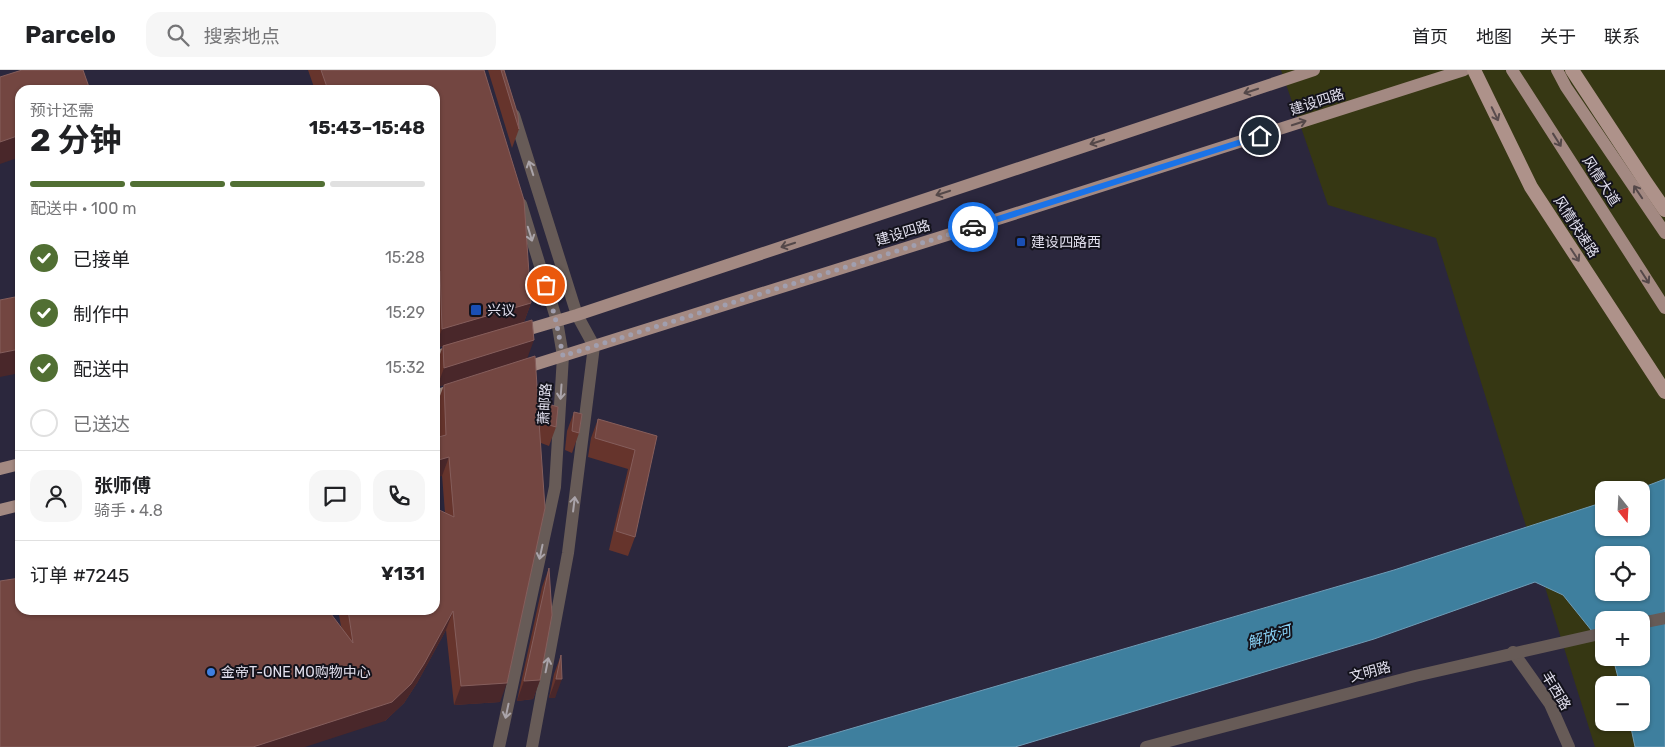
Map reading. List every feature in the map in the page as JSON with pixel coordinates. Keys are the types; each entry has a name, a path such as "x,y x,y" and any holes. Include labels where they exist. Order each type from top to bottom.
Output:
{"highway":[{"name":"风情快速路","path":"1474,70 1531,187 1665,392"},
{"path":"1572,70 1665,210"}],"main road":[{"name":"建设四路","path":"500,337 577,315 1314,70"},
{"name":"建设四路","path":"508,373 1464,70"},
{"name":"风情大道","path":"1512,70 1665,308"},
{"name":"风情大道","path":"1557,70 1566,87 1665,233"},
{"path":"440,356 472,346"},
{"path":"440,394 472,384"},
{"path":"0,469 15,465"},
{"path":"0,510 15,507"}],"street":[{"path":"512,108 577,315 594,346 568,553 532,747"},
{"name":"萧邮路","path":"499,747 555,487 563,356 556,321 517,191"},
{"path":"1650,622 1665,618"},
{"name":"文明路","path":"1146,747 1415,676 1513,652 1546,647 1595,635"},
{"name":"丰西路","path":"1513,652 1550,704 1569,747"}],"shaded area":[{"path":"1281,70 1665,70 1665,747 1595,747 1436,238 1328,205"}],"water":[{"name":"解放河","path":"1665,479 1665,747 1635,747 1632,731 1650,731 1650,676 1618,676 1615,666 1650,666 1650,611 1595,611 1595,635 1563,595 1535,582 1374,639 1015,747 788,747 1394,570 1595,505 1595,536 1650,536 1650,485"}],"building":[{"path":"22,70 83,70 88,85 15,85 15,137 0,142 0,77"},
{"path":"321,70 484,70 524,200 531,303 442,329 440,271 440,85 326,85"},
{"path":"501,70 504,70 518,115 519,129"},
{"path":"15,297 15,350 0,353 0,300"},
{"path":"532,320 534,340 444,368 443,346"},
{"name":"金帝T-ONE MO购物中心","path":"535,356 538,401 558,407 556,427 539,422 545,508 507,683 461,686 453,611 411,684 392,702 253,747 0,747 0,581 15,579 15,615 332,615 353,643 349,615 440,615 440,510 454,517 449,457 440,460 440,437 446,435 444,385"},
{"path":"574,412 582,414 579,433 572,431"},
{"path":"598,419 657,436 635,537 616,531 635,450 595,438"},
{"path":"549,568 552,615 540,680 524,681"},
{"path":"561,655 562,679 556,679"}],"way so far":[{"path":"546,285 563,356 973,227"}],"place":[{"name":"建设四路西","path":"1021,242"},
{"name":"兴议","path":"476,310"},
{"name":"金帝T-ONE MO购物中心","path":"211,672"}],"route":[{"path":"973,227 1260,136"}]}
